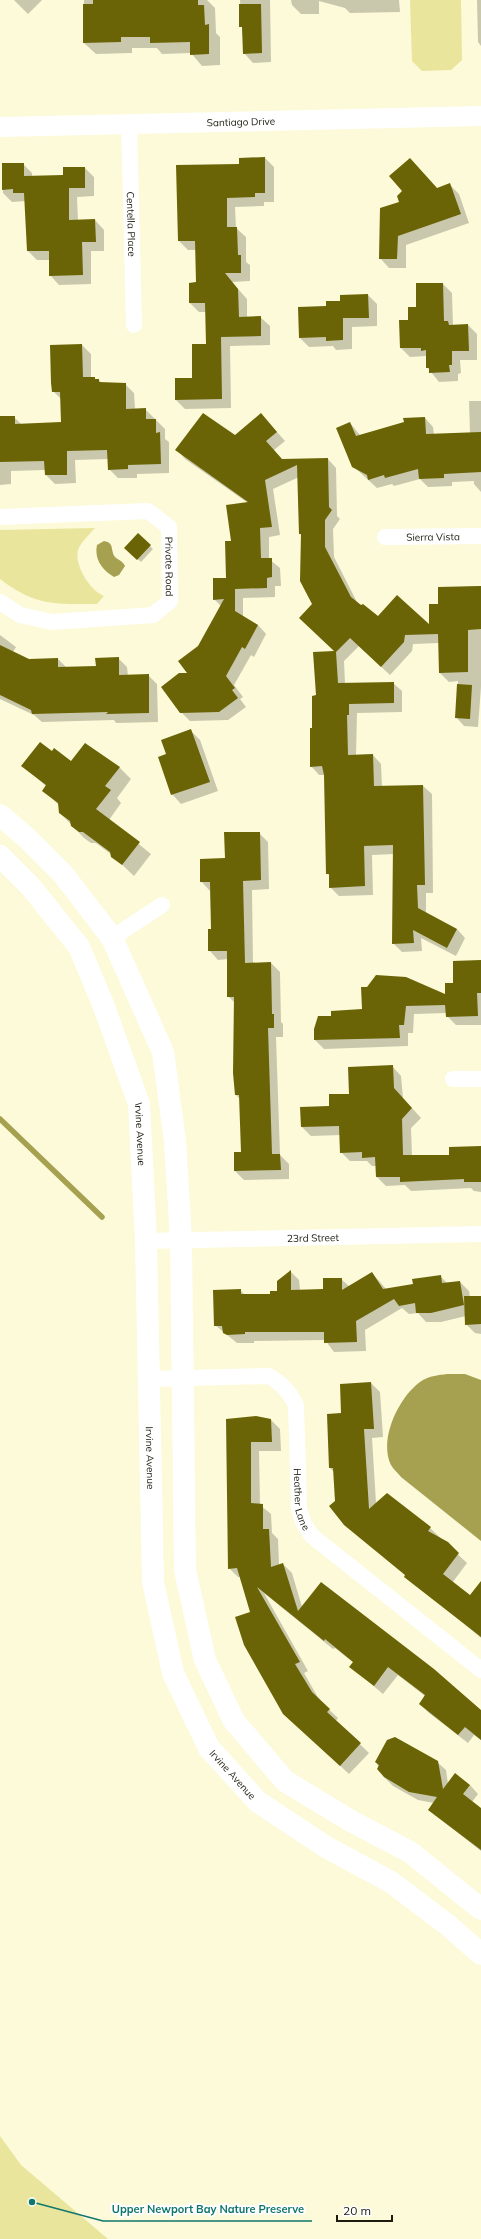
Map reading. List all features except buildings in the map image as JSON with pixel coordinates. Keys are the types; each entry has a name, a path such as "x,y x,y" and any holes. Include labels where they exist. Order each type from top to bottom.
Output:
{"main road":[{"path":"0,815 27,838 63,874 112,938 164,1052 175,1141 181,1239 185,1570 205,1660 234,1721 286,1781 351,1821 410,1852 481,1908"},
{"name":"Irvine Avenue","path":"0,856 31,887 79,947 104,1004 139,1104 146,1241 153,1582 173,1673 209,1748 258,1802 326,1847 391,1882 449,1926 481,1954"}],"street":[{"name":"Santiago Drive","path":"0,127 481,116"},
{"name":"Centella Place","path":"129,123 134,325"},
{"name":"Private Road","path":"0,517 148,511 169,527 170,601 153,615 52,622 20,615 0,602"},
{"name":"Sierra Vista","path":"385,537 481,536"},
{"path":"112,938 162,905"},
{"path":"453,1080 481,1079"},
{"name":"23rd Street","path":"146,1241 181,1239 481,1234"},
{"name":"Heather Lane","path":"148,1379 269,1376 281,1383 289,1392 296,1405 299,1509 304,1524 312,1536 481,1670"}],"shaded area":[{"path":"410,0 461,0 462,60 451,70 422,71 412,61"},
{"path":"95,528 81,544 77,556 78,563 84,577 93,589 104,596 97,604 46,602 35,599 12,588 0,579 0,530"},
{"path":"104,541 110,543 115,557 125,566 119,575 114,577 106,571 98,559 96,550 97,545"},
{"path":"447,1374 465,1374 481,1380 481,1541 401,1477 391,1465 388,1454 387,1443 389,1430 399,1406 406,1396 423,1380"},
{"path":"0,2136 21,2165 108,2239 0,2239"}],"waterway":[{"path":"0,1119 102,1217"}],"place":[{"name":"Upper Newport Bay Nature Preserve","path":"32,2202"}]}
